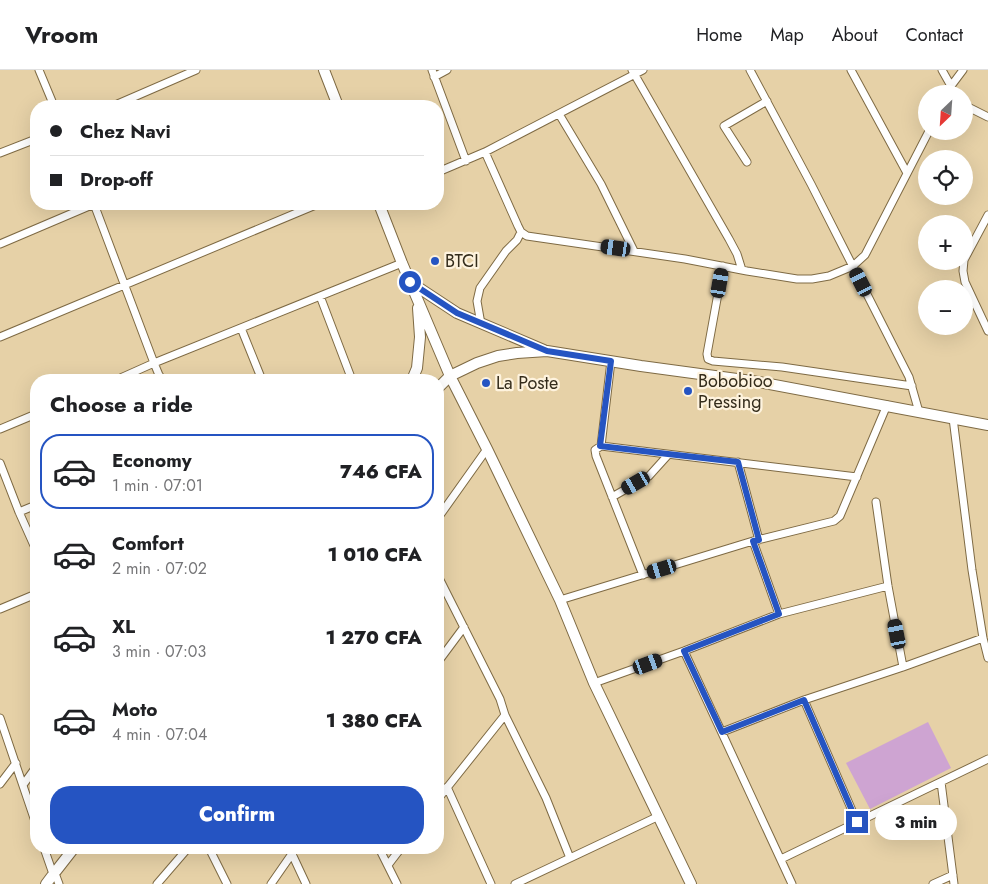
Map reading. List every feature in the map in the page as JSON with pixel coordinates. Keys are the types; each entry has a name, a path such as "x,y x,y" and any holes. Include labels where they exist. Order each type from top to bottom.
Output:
{"street":[{"path":"39,70 52,100"},
{"path":"126,100 196,70"},
{"path":"324,70 335,100"},
{"path":"443,100 433,73 447,70"},
{"path":"444,170 485,152 633,72 643,70"},
{"path":"750,70 909,377 919,412"},
{"path":"851,70 907,173"},
{"path":"942,70 950,85"},
{"path":"952,85 963,70"},
{"path":"633,72 729,239 737,254 742,270"},
{"path":"747,162 724,126 767,100"},
{"path":"444,102 466,161"},
{"path":"973,110 988,117"},
{"path":"558,114 601,184 634,251"},
{"path":"0,153 30,140"},
{"path":"485,152 521,232 526,236 634,251 775,276 812,279 829,276 853,266 865,255 924,140"},
{"path":"0,244 80,210"},
{"path":"96,210 160,374"},
{"path":"0,337 303,210"},
{"path":"381,210 450,376 560,600 594,683 691,884"},
{"path":"988,215 964,260 963,271 988,331"},
{"path":"481,324 477,301 480,288 521,232"},
{"path":"129,374 402,263"},
{"path":"723,266 707,354 708,359 782,367 912,386"},
{"path":"410,282 457,313 547,351"},
{"path":"320,296 350,374"},
{"path":"414,374 417,368 420,337 417,299"},
{"path":"241,328 260,374"},
{"path":"444,382 450,376 477,363 498,356 517,352 547,351 759,382 988,425"},
{"path":"611,361 600,446 595,450 643,575"},
{"path":"560,600 756,541 834,521 840,516 887,405"},
{"path":"0,429 30,416"},
{"path":"952,418 972,570 988,658"},
{"path":"600,446 857,477"},
{"path":"444,510 487,449"},
{"path":"612,497 648,476 668,454"},
{"path":"738,462 756,541 779,614"},
{"path":"0,463 30,537"},
{"path":"876,502 888,586 903,666"},
{"path":"19,512 30,507"},
{"path":"594,683 779,614 888,586"},
{"path":"444,588 500,699 505,715 550,807 570,858"},
{"path":"0,609 30,596"},
{"path":"444,654 464,627"},
{"path":"722,732 804,700 983,638"},
{"path":"684,651 792,884"},
{"path":"804,700 857,822"},
{"path":"444,790 505,715"},
{"path":"0,718 30,806"},
{"path":"781,859 988,759"},
{"path":"0,784 16,763"},
{"path":"23,784 30,775"},
{"path":"940,782 954,884"},
{"path":"446,787 491,884"},
{"path":"515,884 659,816"},
{"path":"46,854 53,877"},
{"path":"53,877 70,854"},
{"path":"157,884 183,854"},
{"path":"212,854 227,884"},
{"path":"271,884 292,854"},
{"path":"295,854 306,884"},
{"path":"383,854 397,884"},
{"path":"388,865 396,854"},
{"path":"934,884 953,875"}],"shaded area":[{"path":"928,722 951,768 870,809 846,763"}],"place":[{"name":"BTCI","path":"435,261"},
{"name":"La Poste","path":"486,383"},
{"name":"Bobobioo Pressing","path":"688,391"}],"route":[{"path":"410,282 457,313 547,351 611,361 600,446 738,462 759,540 753,541 779,614 684,651 722,732 804,700 857,822"}]}
